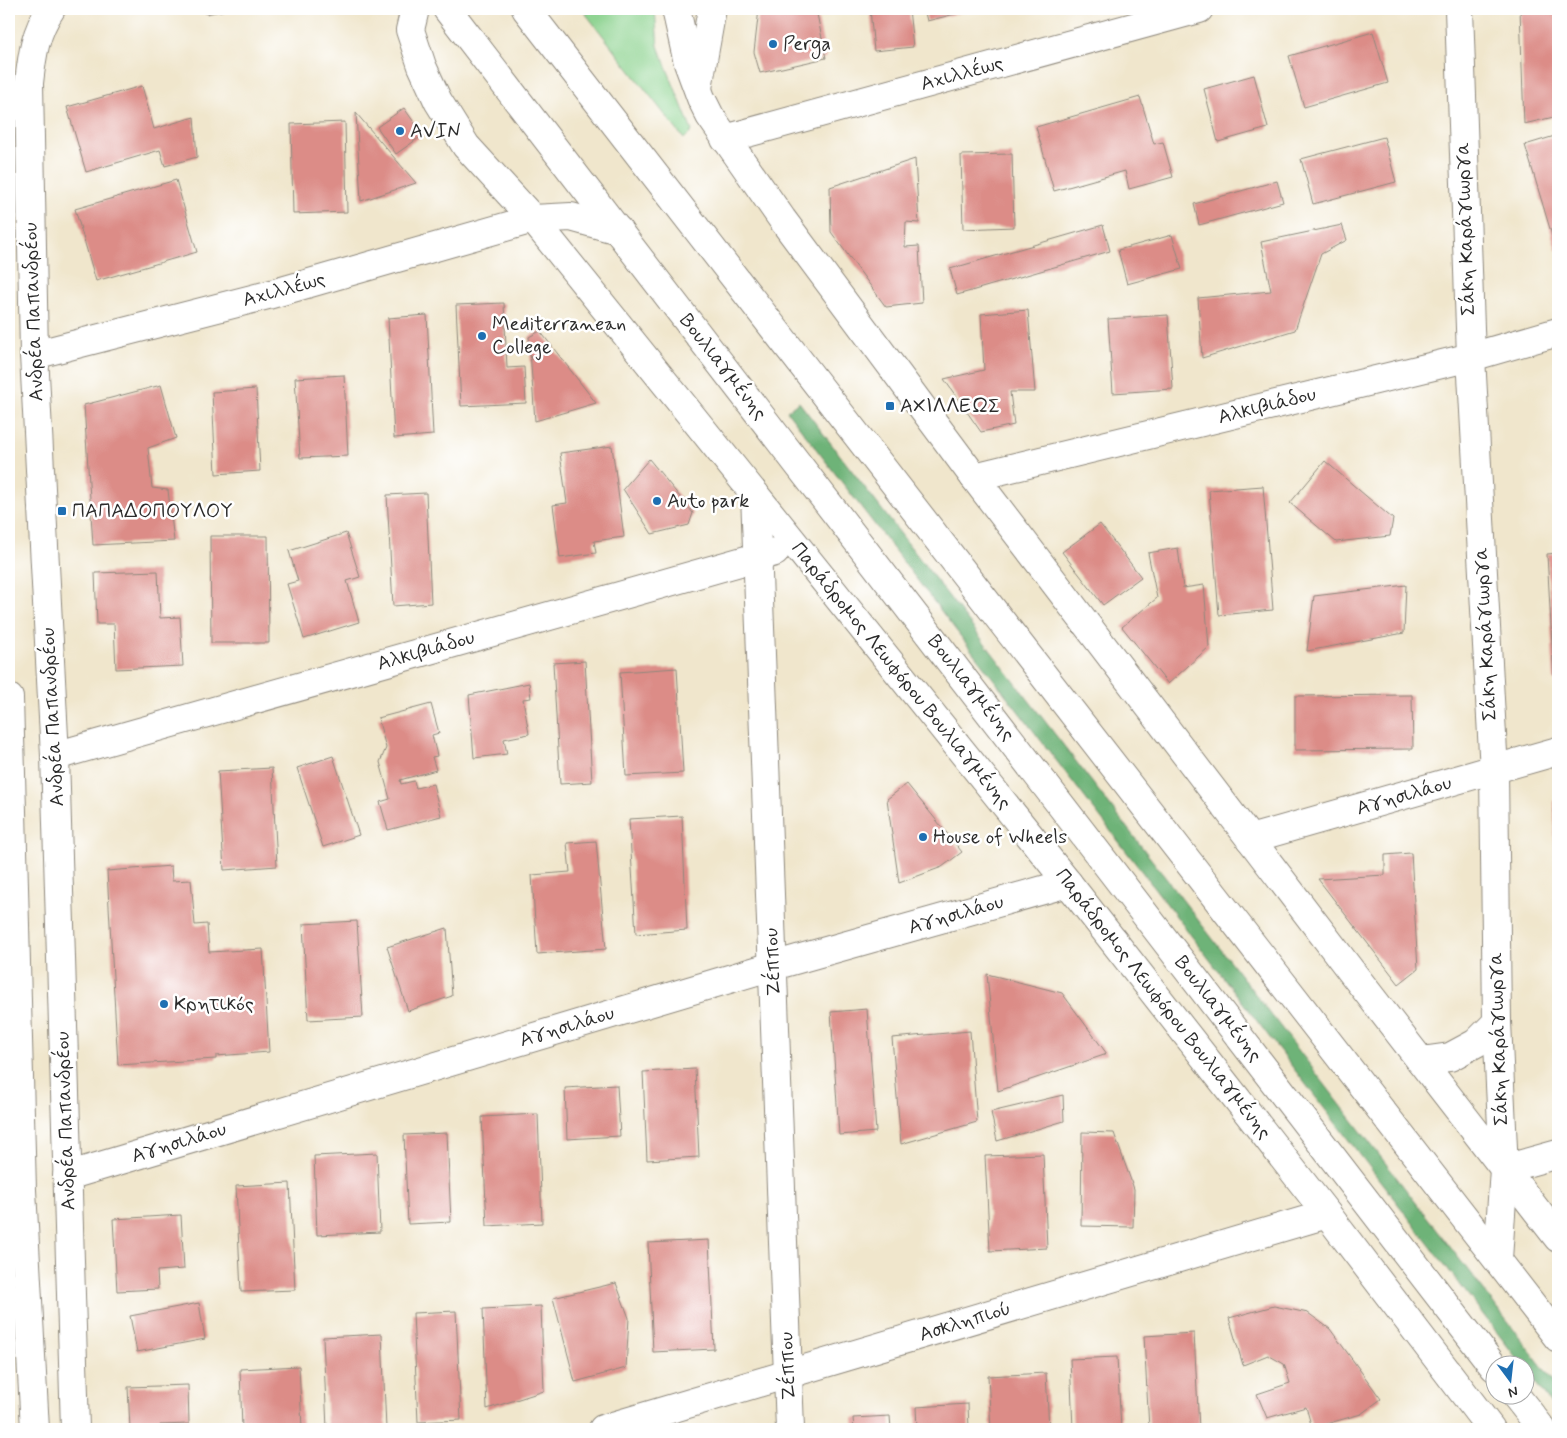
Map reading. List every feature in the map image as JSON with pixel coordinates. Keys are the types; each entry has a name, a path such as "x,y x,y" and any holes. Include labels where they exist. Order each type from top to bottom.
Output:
{"street":[{"name":"Ανδρέα Παπανδρέου","path":"51,9 42,21 33,48 29,84 34,355 55,756 75,1429"},
{"name":"Παράδρομος Λεωφόρου Βουλιαγμένης","path":"415,9 410,30 422,66 438,101 466,146 533,219 1068,883 1327,1214 1491,1429"},
{"name":"Βουλιαγμένης","path":"447,9 1486,1356"},
{"path":"526,9 1558,1338"},
{"path":"676,9 688,63 710,116 782,219 974,477 1558,1238"},
{"path":"698,89 712,9"},
{"name":"Αχιλλέως","path":"725,139 1199,9"},
{"name":"Σάκη Καράγιωργα","path":"1459,9 1471,357 1494,770 1497,1022 1504,1169 1498,1259"},
{"name":"Αχιλλέως","path":"34,355 268,295 533,219 571,217 618,230"},
{"name":"Αλκιβιάδου","path":"974,477 1471,357 1558,332"},
{"name":"Ζέππου","path":"755,494 790,1429"},
{"name":"Αλκιβιάδου","path":"55,756 796,546"},
{"path":"9,698 15,1192 35,1429"},
{"name":"Αγησιλάου","path":"1250,839 1558,751"},
{"name":"Αγησιλάου","path":"67,1176 773,966 1068,883"},
{"path":"1421,1061 1450,1057 1476,1043 1497,1022"},
{"path":"1504,1169 1558,1154"},
{"name":"Ασκληπιού","path":"603,1429 1327,1214"},
{"path":"1524,1406 1542,1429"}],"green space":[{"path":"582,9 655,9 658,46 692,131 684,139"},
{"path":"799,402 1558,1387 1558,1413 1534,1381 1534,1356 1515,1356 787,411"}],"building":[{"path":"204,9 226,9 226,10 206,14"},
{"path":"759,9 816,9 826,58 760,73 754,52"},
{"path":"870,9 909,9 913,47 874,51"},
{"path":"924,9 975,9 927,21"},
{"path":"1520,9 1558,9 1558,116 1524,124"},
{"path":"1373,32 1388,83 1304,107 1289,56"},
{"path":"1254,75 1268,128 1218,142 1204,89"},
{"path":"142,86 154,129 194,117 197,157 165,166 160,150 86,172 67,107"},
{"path":"1140,97 1154,144 1163,142 1173,177 1129,189 1125,171 1054,191 1036,127"},
{"name":"AVIN","path":"404,108 423,135 396,154 377,127"},
{"path":"356,113 416,183 361,201"},
{"path":"345,122 347,212 293,214 291,124"},
{"path":"1558,135 1558,248 1556,249 1525,145"},
{"path":"1384,137 1396,182 1313,204 1301,159"},
{"path":"1012,154 1014,227 963,229 961,155"},
{"path":"915,159 919,223 906,222 905,247 919,246 922,303 886,307 831,232 830,187"},
{"path":"176,180 197,252 96,281 75,209"},
{"path":"1277,181 1283,202 1199,225 1194,204"},
{"path":"1103,225 1110,251 957,295 950,269"},
{"path":"1342,225 1347,240 1321,254 1295,330 1202,358 1198,298 1271,291 1261,242"},
{"path":"1172,235 1182,269 1127,284 1118,250"},
{"name":"Mediterranean College","path":"504,303 507,368 524,367 526,403 461,406 456,305"},
{"path":"1028,310 1035,392 1010,392 1014,425 981,432 944,379 984,370 981,314"},
{"path":"427,315 433,435 394,438 388,318"},
{"path":"1168,315 1173,389 1113,393 1108,319"},
{"path":"540,331 596,403 535,421 529,337"},
{"path":"344,375 348,456 300,458 295,378"},
{"path":"161,385 176,438 148,448 152,488 168,490 174,541 93,545 84,405"},
{"path":"256,389 260,471 216,474 212,392"},
{"path":"612,446 624,537 594,541 596,553 560,558 553,505 567,503 560,453"},
{"name":"Auto park","path":"649,459 693,513 689,525 652,534 623,489"},
{"path":"1325,461 1393,519 1390,536 1336,542 1290,503"},
{"path":"1263,486 1273,610 1219,615 1209,490"},
{"path":"426,493 431,603 393,606 387,495"},
{"path":"1100,524 1141,577 1103,605 1062,552"},
{"path":"346,533 360,577 347,581 359,622 304,639 287,584 298,581 289,551"},
{"path":"210,536 268,536 269,643 211,643"},
{"path":"1178,548 1183,588 1204,585 1209,647 1168,684 1122,627 1157,598 1148,553"},
{"path":"1558,553 1558,681 1554,681 1547,554"},
{"path":"158,571 160,618 180,617 183,666 116,669 114,624 97,624 95,573"},
{"path":"1406,585 1404,633 1307,651 1314,596"},
{"path":"585,661 592,782 560,784 553,663"},
{"path":"677,668 683,773 626,776 620,672"},
{"path":"529,683 531,698 523,699 529,734 504,739 507,754 474,758 469,695"},
{"path":"1412,695 1413,749 1295,750 1295,696"},
{"path":"431,704 439,733 432,735 437,756 432,757 436,770 400,780 401,784 414,781 416,788 433,784 441,816 388,830 380,802 390,799 380,762 386,748 378,718"},
{"path":"333,756 359,835 323,847 297,768"},
{"path":"272,768 277,866 224,870 218,771"},
{"path":"907,784 962,852 942,867 899,883 887,799"},
{"path":"1554,801 1558,801 1558,867 1555,867"},
{"path":"682,816 687,930 636,934 629,819"},
{"path":"596,841 606,949 537,954 532,875 570,872 567,843"},
{"path":"1411,853 1418,969 1399,984 1318,879 1385,875 1385,855"},
{"name":"Κρητικός","path":"171,866 172,881 191,880 195,925 207,924 209,952 263,949 269,1052 216,1056 216,1059 118,1065 107,871"},
{"path":"357,921 363,1017 308,1020 303,924"},
{"path":"447,928 452,996 408,1011 387,947"},
{"path":"987,974 1062,993 1107,1054 998,1091"},
{"path":"867,1009 876,1132 839,1135 831,1012"},
{"path":"970,1031 977,1122 901,1144 892,1038"},
{"path":"695,1069 699,1157 647,1160 643,1072"},
{"path":"617,1085 620,1136 567,1139 565,1088"},
{"path":"1063,1095 1064,1121 997,1141 991,1112"},
{"path":"538,1114 542,1223 487,1226 482,1117"},
{"path":"1082,1132 1114,1133 1134,1189 1133,1227 1081,1226"},
{"path":"447,1133 451,1222 408,1224 404,1135"},
{"path":"377,1153 380,1232 317,1235 314,1156"},
{"path":"1043,1154 1047,1248 990,1251 985,1156"},
{"path":"290,1183 295,1290 241,1292 236,1186"},
{"path":"181,1215 184,1269 157,1271 158,1289 117,1291 113,1219"},
{"path":"709,1240 714,1349 653,1352 648,1243"},
{"path":"616,1283 629,1318 626,1368 575,1382 553,1298"},
{"path":"199,1303 205,1339 137,1352 130,1316"},
{"path":"541,1306 544,1391 487,1409 483,1309"},
{"path":"1274,1306 1308,1313 1330,1329 1381,1399 1361,1414 1312,1428 1306,1407 1267,1418 1257,1394 1290,1383 1284,1364 1268,1355 1243,1365 1229,1318"},
{"path":"456,1311 461,1420 418,1422 413,1313"},
{"path":"1194,1333 1199,1429 1149,1429 1144,1336"},
{"path":"382,1334 386,1429 327,1429 323,1337"},
{"path":"1117,1357 1121,1429 1073,1429 1070,1359"},
{"path":"299,1366 302,1429 242,1429 240,1369"},
{"path":"1046,1373 1049,1429 991,1429 988,1376"},
{"path":"188,1385 189,1424 160,1425 160,1429 130,1429 128,1387"},
{"path":"968,1404 969,1429 917,1429 916,1407"},
{"path":"890,1416 891,1429 854,1429 853,1418"}],"place":[{"name":"Perga","path":"773,44"},
{"name":"AVIN","path":"400,131"},
{"name":"Mediterranean College","path":"482,336"},
{"name":"ΑΧΙΛΛΕΩΣ","path":"890,406"},
{"name":"Auto park","path":"657,501"},
{"name":"ΠΑΠΑΔΟΠΟΥΛΟΥ","path":"62,511"},
{"name":"House of Wheels","path":"923,837"},
{"name":"Κρητικός","path":"164,1004"}]}
